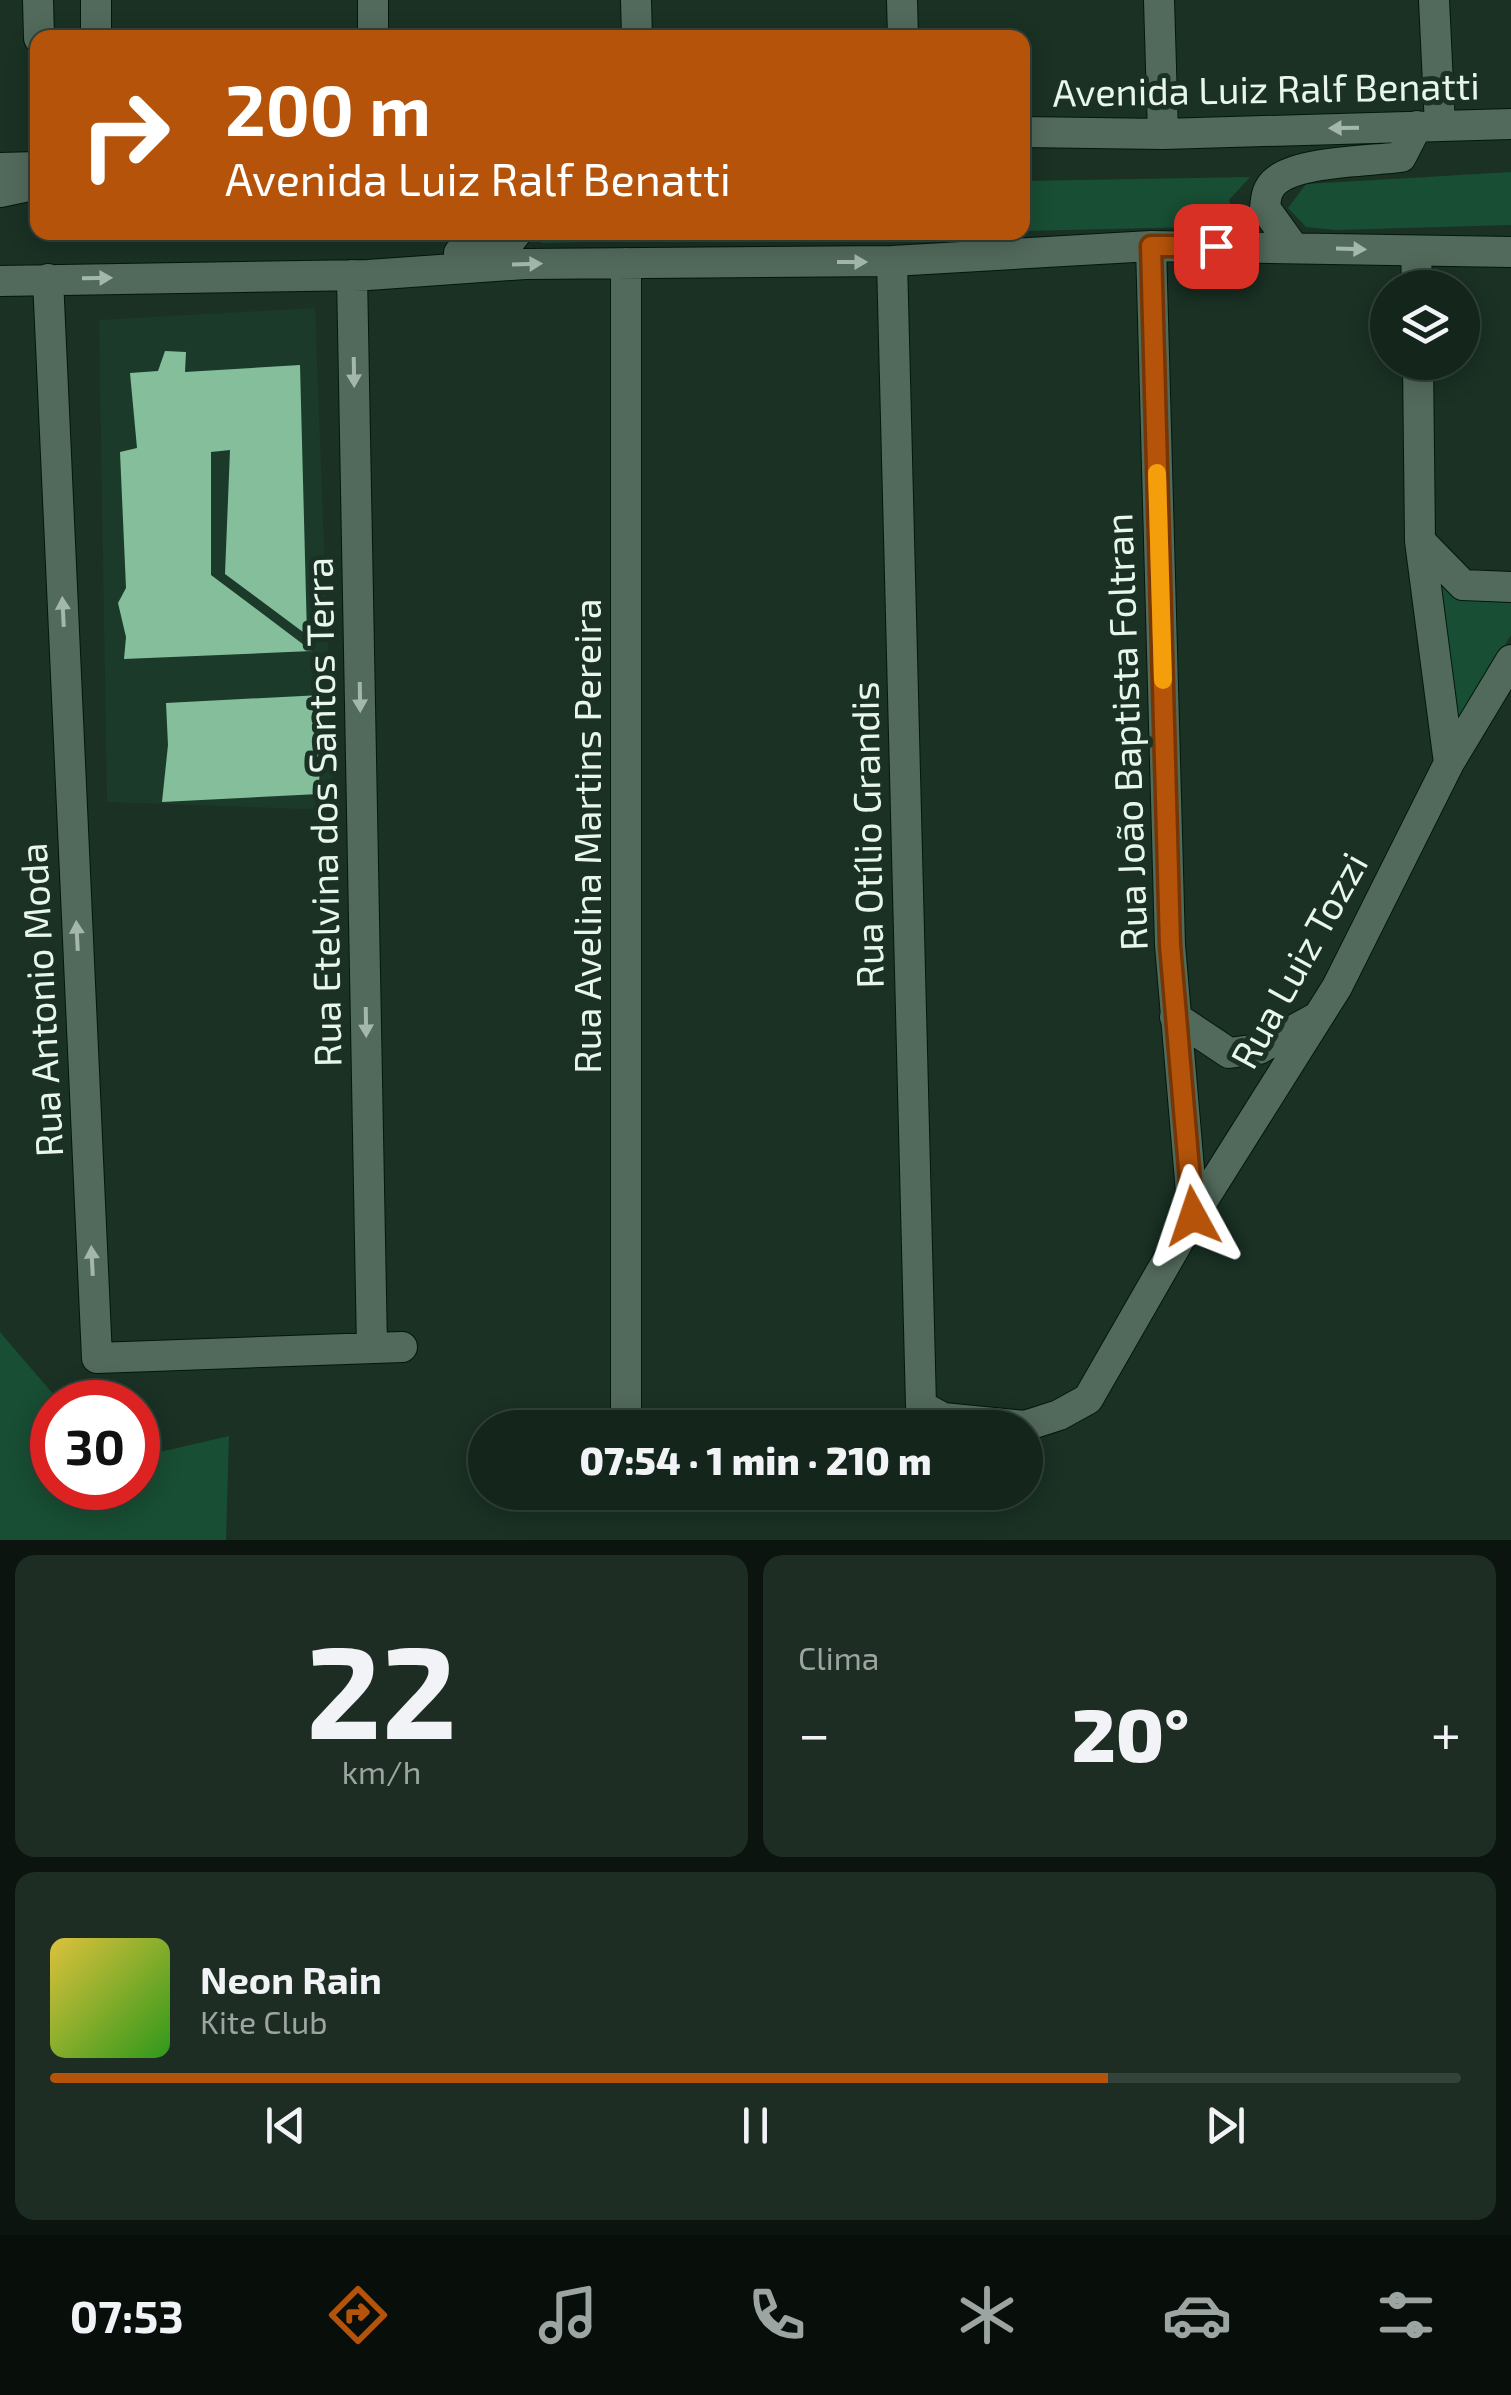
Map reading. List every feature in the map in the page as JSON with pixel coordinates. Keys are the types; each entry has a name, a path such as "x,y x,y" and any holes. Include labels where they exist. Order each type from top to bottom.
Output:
{"street":[{"path":"38,0 39,30"},
{"path":"96,0 96,30"},
{"path":"372,0 373,30"},
{"path":"636,0 637,30"},
{"path":"902,0 904,30"},
{"path":"1159,0 1162,134"},
{"path":"1293,247 1265,208 1267,192 1278,179 1302,170 1401,157 1429,126 1434,0"},
{"name":"Avenida Luiz Ralf Benatti","path":"1030,132 1162,134 1511,124"},
{"path":"0,168 30,167"},
{"path":"0,192 30,186"},
{"path":"360,275 511,240"},
{"path":"0,281 360,275 525,264 892,262 1151,246 1511,252"},
{"name":"Rua João Baptista Foltran","path":"1151,246 1169,925 1193,1216"},
{"path":"1416,251 1417,270"},
{"name":"Rua Otílio Grandis","path":"892,262 920,1406 943,1418 1025,1426 1060,1415 1088,1399"},
{"name":"Rua Avelina Martins Pereira","path":"626,263 626,1409"},
{"name":"Rua Etelvina dos Santos Terra","path":"96,1358 387,1348 360,275"},
{"name":"Rua Antonio Moda","path":"48,278 96,1358"},
{"path":"1418,380 1420,541 1450,763"},
{"path":"1420,541 1463,585 1511,587"},
{"name":"Rua Luiz Tozzi","path":"1088,1399 1193,1216 1337,986 1450,763 1511,660"},
{"path":"1176,1018 1230,1053 1259,1049 1318,1016"}],"shaded area":[{"path":"1511,172 1511,225 1336,230 1306,227 1288,208 1306,184"},
{"path":"1250,177 1229,200 1239,226 1030,231 1030,181"},
{"path":"542,240 672,240 541,243"},
{"path":"315,308 334,810 107,802 99,320"},
{"path":"1435,573 1468,598 1511,601 1511,635 1455,733"},
{"path":"0,1332 41,1380 30,1380 30,1510 160,1510 160,1452 229,1436 226,1540 0,1540"}],"building":[{"path":"165,351 186,352 185,372 300,365 307,635 225,574 230,450 211,452 211,575 312,651 124,659 126,637 118,603 126,588 120,452 137,448 130,373 158,371"},
{"path":"321,695 319,794 162,802 168,745 166,703"}],"slow traffic":[{"path":"1157,473 1163,680"}],"route":[{"path":"1193,1216 1170,945 1151,246 1216,246"}]}
